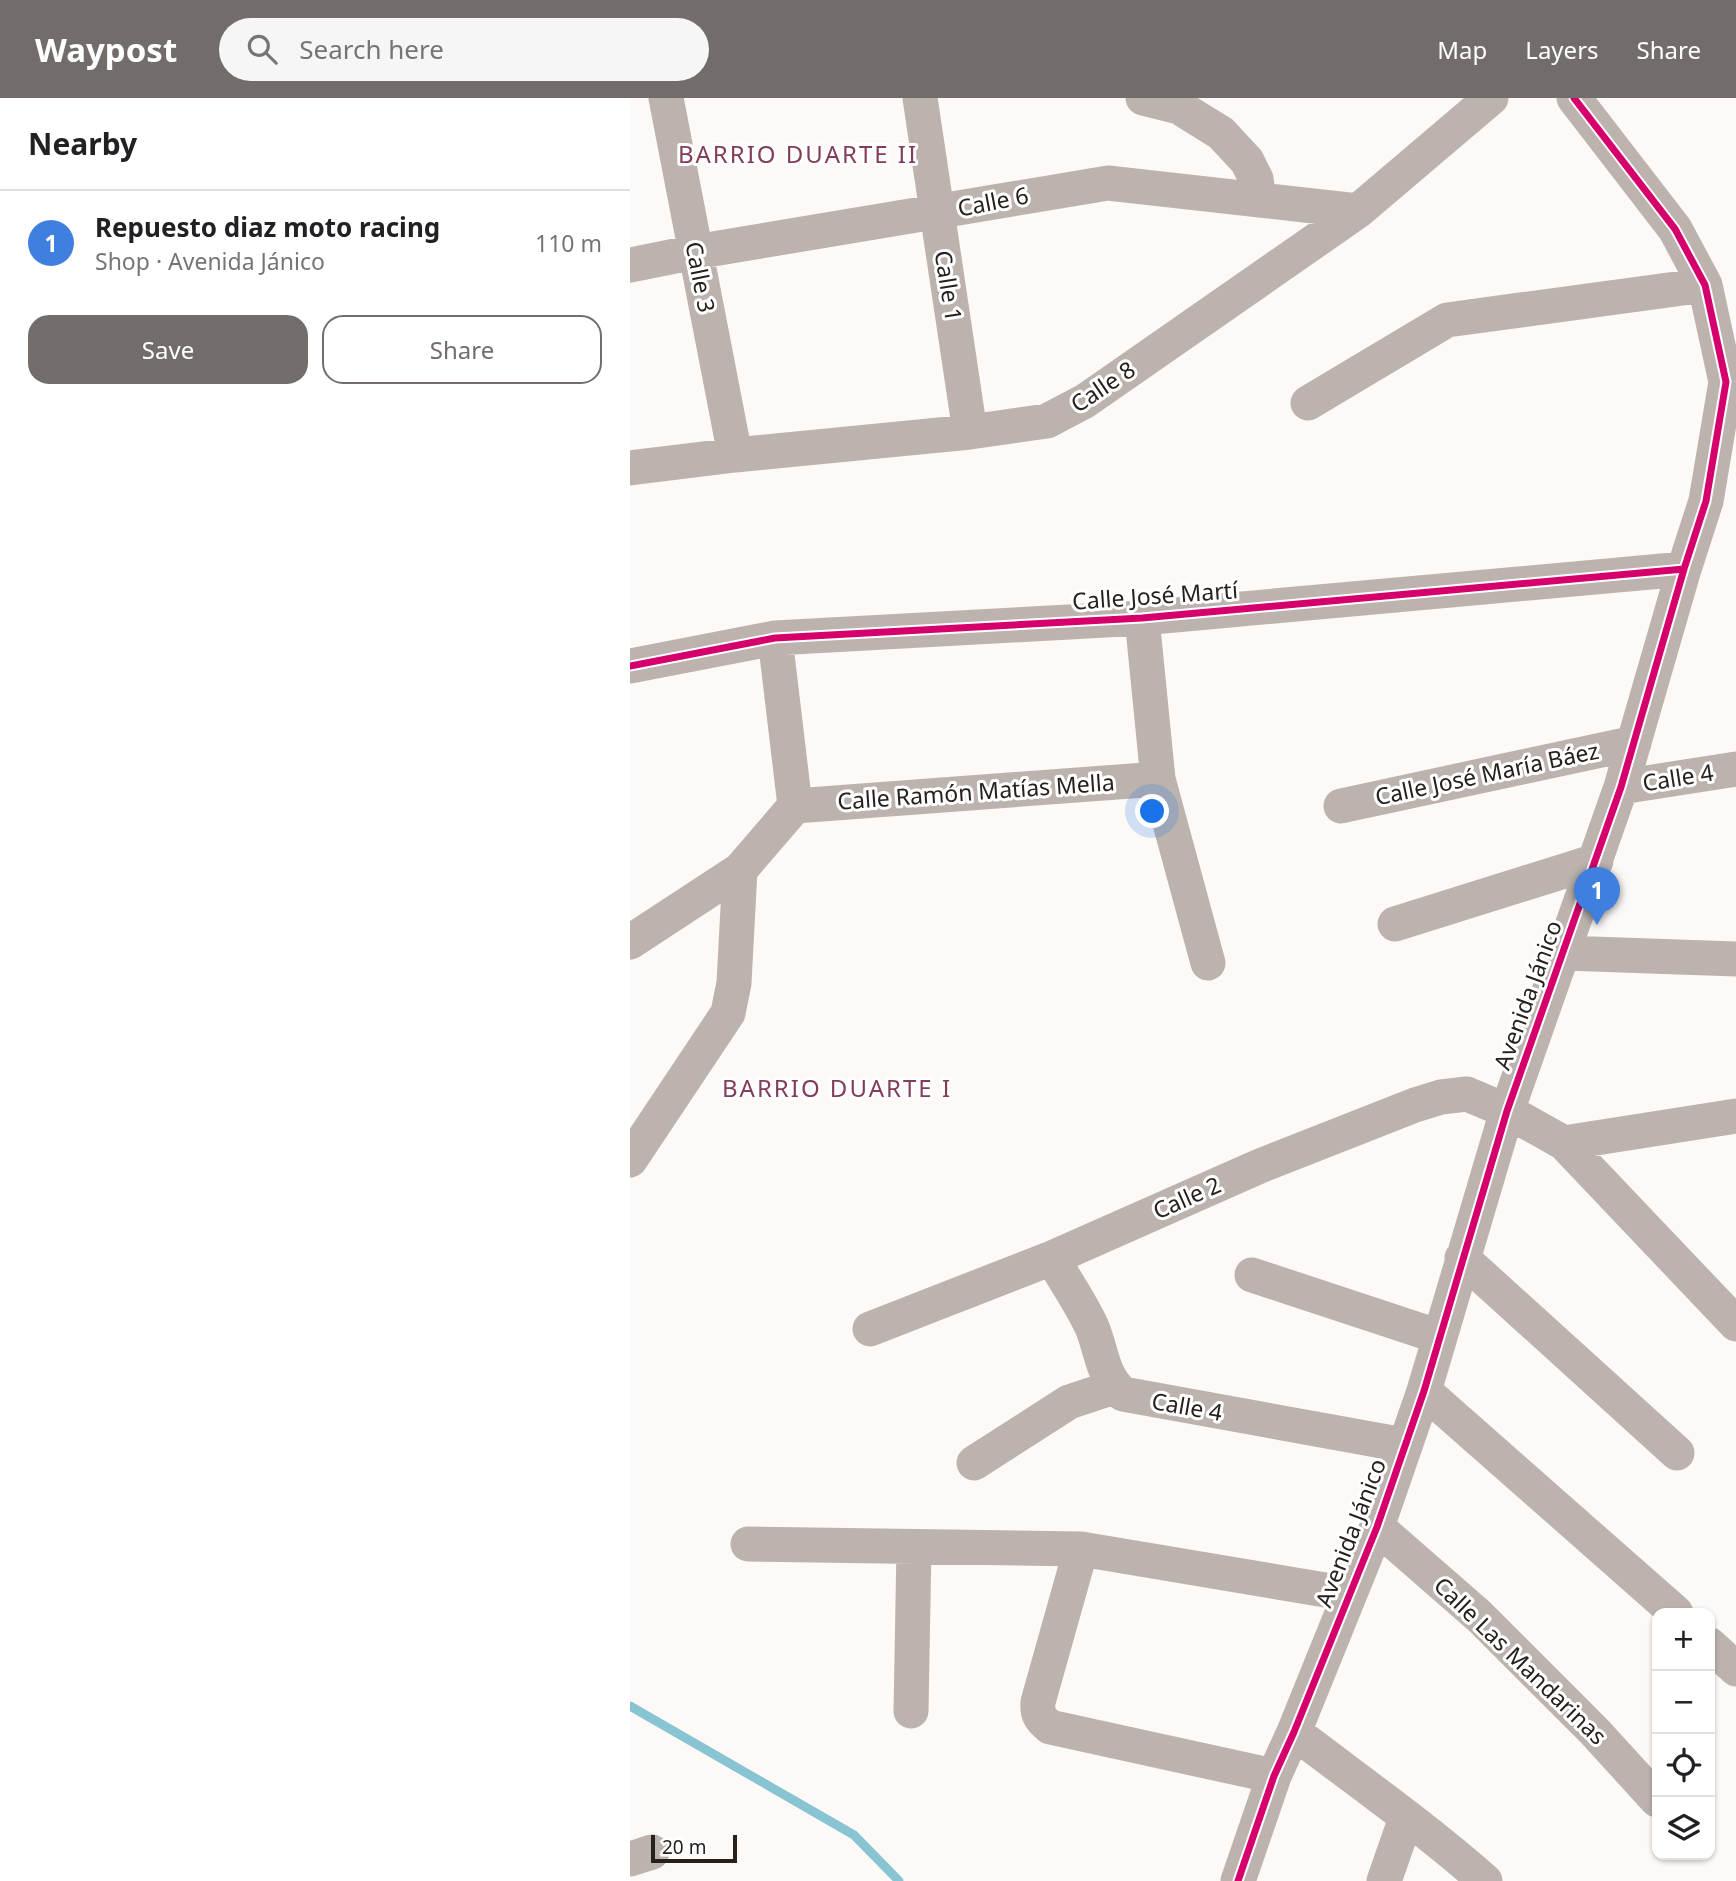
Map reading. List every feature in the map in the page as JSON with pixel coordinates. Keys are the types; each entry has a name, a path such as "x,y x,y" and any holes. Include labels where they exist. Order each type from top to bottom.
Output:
{"street":[{"name":"Calle 3","path":"666,98 735,455"},
{"name":"Calle 1","path":"920,98 970,432"},
{"path":"1143,98 1179,107 1221,133 1247,161 1256,179 1259,200"},
{"name":"Calle 8","path":"630,468 970,432 1048,421 1067,412 1358,211 1492,98"},
{"name":"Avenida Jánico","path":"1238,1881 1274,1776 1377,1527 1424,1391 1507,1111 1621,788 1684,569 1721,498 1726,382 1705,285 1675,229 1577,99"},
{"name":"Calle 6","path":"630,265 1108,183 1358,211"},
{"path":"1308,403 1447,320 1705,285"},
{"name":"Calle José Martí","path":"630,666 775,638 1142,618 1684,569"},
{"path":"1142,618 1158,779 1208,962"},
{"path":"630,942 740,870 795,806 775,638"},
{"name":"Calle José María Báez","path":"1340,806 1634,743"},
{"name":"Calle 4","path":"1621,788 1736,769"},
{"name":"Calle Ramón Matías Mella","path":"795,806 1158,779"},
{"path":"1395,924 1596,861"},
{"path":"630,1160 728,1013 734,983 740,870"},
{"path":"1564,953 1736,959"},
{"name":"Calle 2","path":"870,1329 1052,1258 1260,1166 1415,1105 1441,1097 1467,1094 1507,1111 1564,1143 1736,1324"},
{"path":"1564,1143 1736,1116"},
{"path":"974,1462 1069,1402 1114,1387 1104,1367 1093,1328 1052,1258"},
{"path":"1462,1258 1677,1453"},
{"path":"1252,1275 1440,1337"},
{"name":"Calle 4","path":"1114,1387 1135,1398 1404,1445"},
{"path":"1424,1391 1670,1608"},
{"name":"Calle Las Mandarinas","path":"1377,1527 1479,1616 1595,1732 1654,1797"},
{"path":"748,1544 1082,1549 1349,1594"},
{"path":"911,1711 914,1547"},
{"path":"1082,1549 1038,1702 1037,1712 1041,1721 1050,1727 1274,1776"},
{"path":"1715,1650 1736,1670"},
{"path":"1294,1732 1438,1840 1485,1881"},
{"path":"1384,1881 1406,1818"}],"waterway":[{"path":"630,1706 854,1835 899,1881"}],"cycle path":[{"path":"1238,1881 1274,1776 1377,1527 1424,1391 1507,1111 1621,787 1706,501 1726,382 1705,285 1675,229 1574,98"},
{"path":"630,666 775,638 1142,618 1684,569"}],"place":[{"name":"Repuesto diaz moto racing","path":"1597,925"}],"district":[{"name":"BARRIO DUARTE II","path":"798,155"},
{"name":"BARRIO DUARTE I","path":"837,1089"}]}
